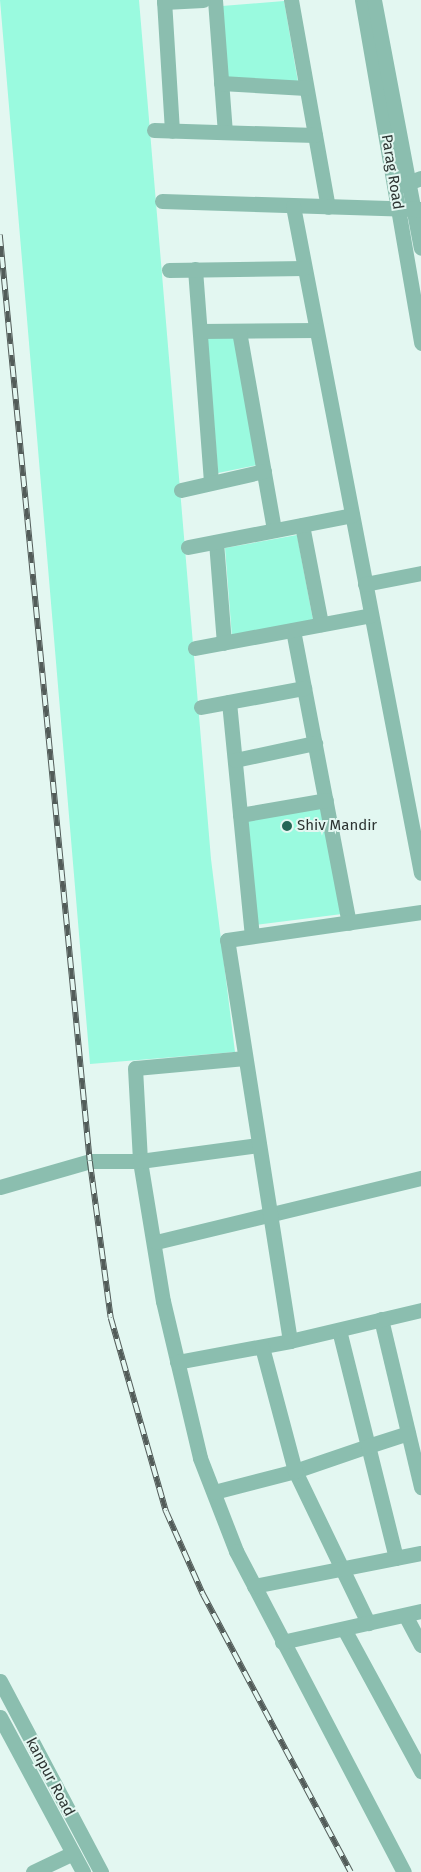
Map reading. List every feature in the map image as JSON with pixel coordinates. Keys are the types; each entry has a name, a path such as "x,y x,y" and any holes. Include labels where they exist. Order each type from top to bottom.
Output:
{"street":[{"path":"172,131 164,1 203,0"},
{"path":"215,0 225,132"},
{"path":"291,0 328,207"},
{"name":"Parag Road","path":"362,0 408,183"},
{"name":"Parag Road","path":"374,0 408,183 421,344"},
{"path":"221,83 306,88"},
{"path":"154,130 315,135"},
{"path":"162,201 410,209 419,228"},
{"path":"292,206 371,615 416,819 421,872"},
{"name":"Parag Road","path":"419,228 421,248"},
{"path":"168,270 304,268"},
{"path":"195,269 211,482"},
{"path":"200,331 316,330"},
{"path":"239,331 274,530"},
{"path":"181,490 264,471"},
{"path":"188,547 352,515"},
{"path":"302,525 321,624"},
{"path":"216,542 224,643"},
{"path":"365,584 421,573"},
{"path":"195,648 371,615"},
{"path":"293,630 349,923"},
{"path":"201,707 304,688"},
{"path":"229,702 252,936"},
{"path":"234,760 315,743"},
{"path":"240,815 326,800"},
{"path":"290,1342 226,940 421,912"},
{"path":"245,1058 135,1068 140,1161 156,1242 163,1301 200,1458 214,1492 254,1586 404,1872"},
{"path":"0,1187 90,1161 140,1161 259,1145"},
{"path":"156,1242 421,1178"},
{"path":"177,1362 290,1342 421,1310"},
{"path":"381,1319 421,1487"},
{"path":"339,1330 396,1558"},
{"path":"262,1347 295,1470 346,1568 368,1623"},
{"path":"214,1492 295,1470 408,1433"},
{"path":"254,1586 421,1553"},
{"path":"282,1642 421,1611"},
{"path":"405,1615 421,1645"},
{"path":"344,1628 421,1771"},
{"name":"kanpur Road","path":"0,1681 101,1872"},
{"path":"0,1717 78,1863"},
{"path":"45,1801 59,1794"},
{"path":"33,1872 78,1863 93,1857"}],"green space":[{"path":"0,0 139,0 211,859 235,1052 90,1064"},
{"path":"284,1 298,82 226,79 222,6"},
{"path":"207,337 234,337 257,465 218,473"},
{"path":"297,535 313,620 232,637 225,548"},
{"path":"322,806 342,914 255,925 244,820"}],"railway":[{"path":"0,235 90,1161 111,1318 166,1511 203,1594 351,1872"}],"place":[{"name":"Shiv Mandir","path":"287,826"}]}
